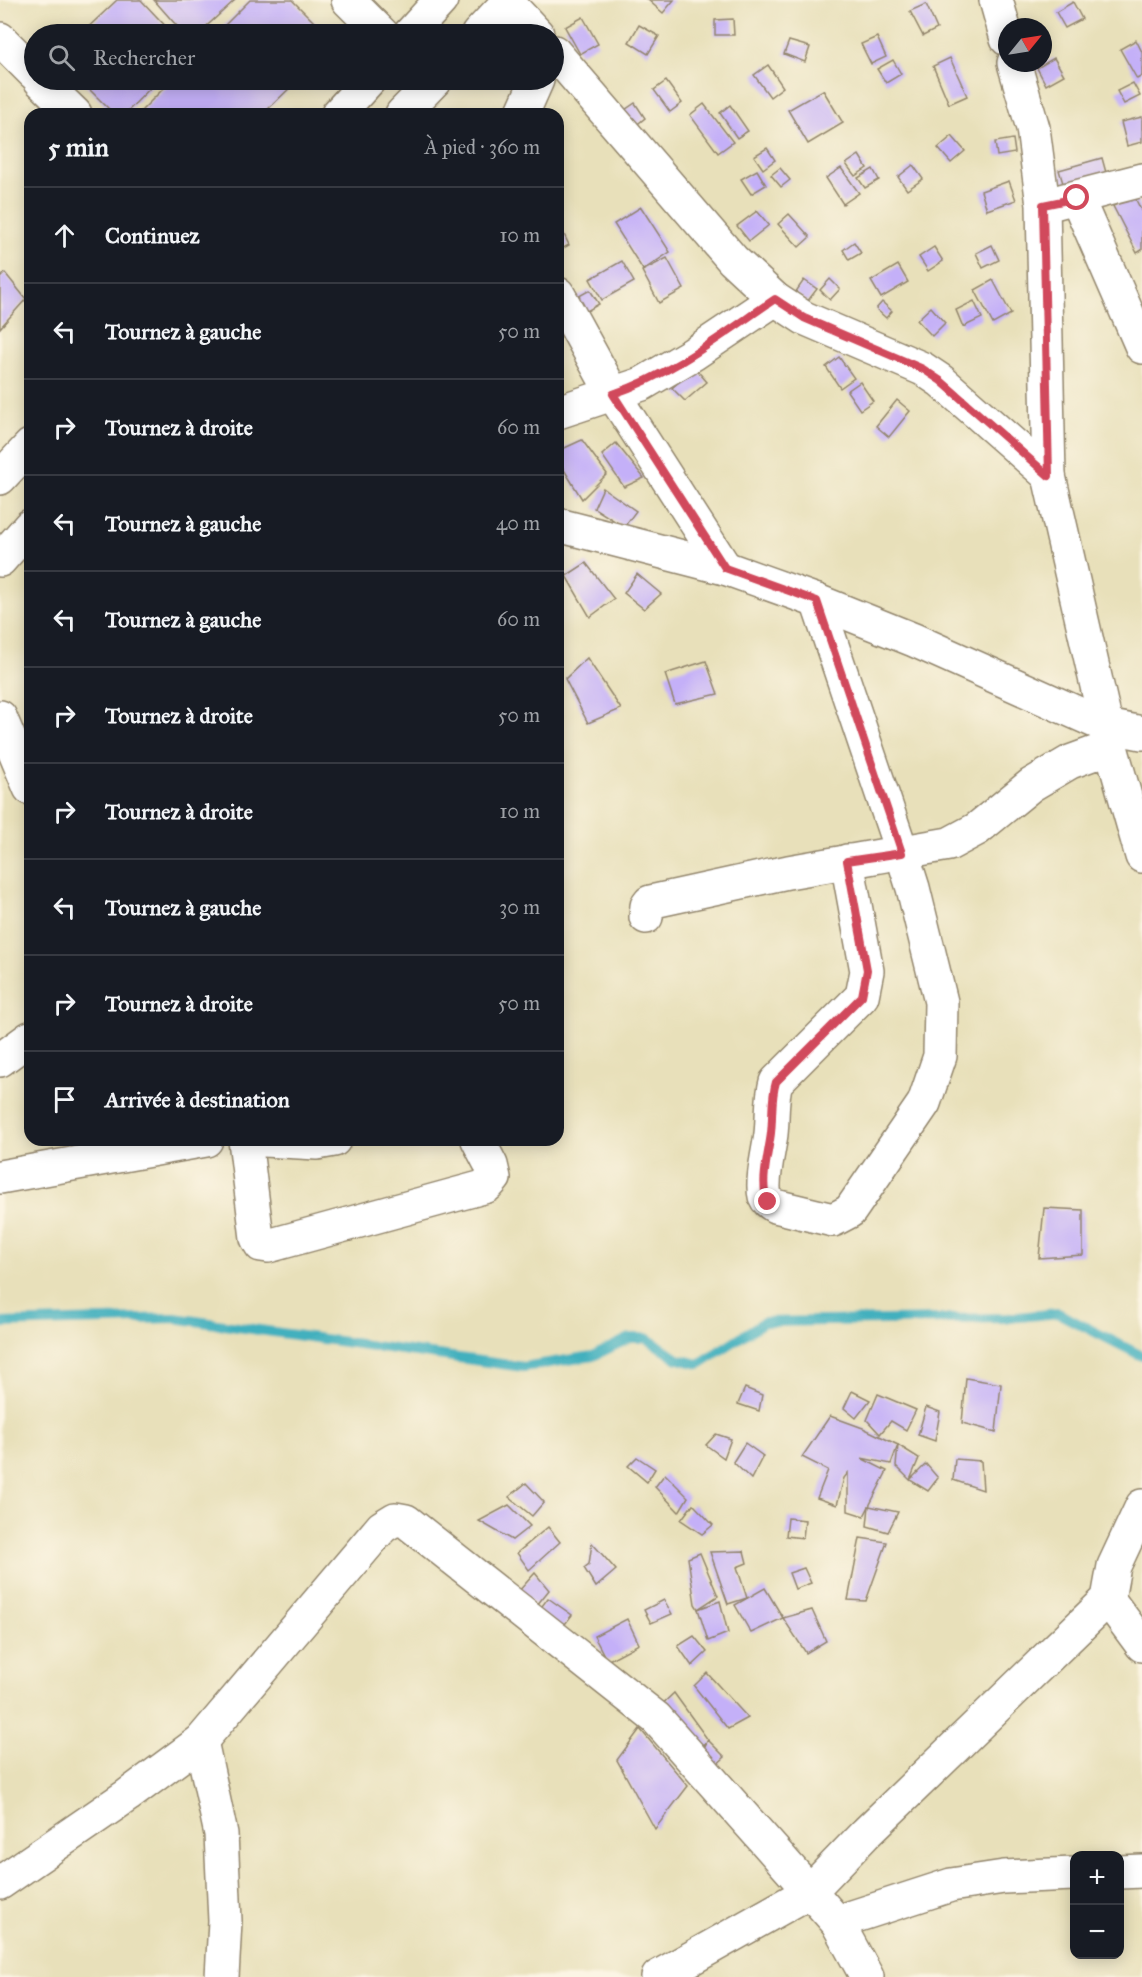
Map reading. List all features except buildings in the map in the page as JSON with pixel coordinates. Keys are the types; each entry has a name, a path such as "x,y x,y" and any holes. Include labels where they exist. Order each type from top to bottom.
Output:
{"street":[{"path":"348,0 372,24"},
{"path":"419,24 441,0"},
{"path":"996,0 1001,18"},
{"path":"488,24 509,2 528,24"},
{"path":"0,39 24,64"},
{"path":"564,64 733,260 775,299 804,318 923,369 941,381 1049,476"},
{"path":"1017,72 1033,128 1043,205 1049,476 1109,736 1142,856"},
{"path":"50,90 69,108"},
{"path":"343,108 360,90"},
{"path":"408,108 425,90"},
{"path":"525,108 533,90"},
{"path":"1043,205 1142,180"},
{"path":"1077,198 1142,347"},
{"path":"564,410 642,384 693,354 775,299"},
{"path":"564,305 613,394 725,568"},
{"path":"1,473 24,452"},
{"path":"564,527 725,568 817,601 914,640 1109,736"},
{"path":"0,560 24,533"},
{"path":"817,601 913,888 941,1002 940,1056 924,1103 850,1211 833,1220 775,1206 768,1202 764,1194 773,1092 776,1082 862,996 867,970 847,861"},
{"path":"1,723 24,775"},
{"path":"646,917 647,906 650,902 788,872 949,844 977,829 1031,785 1109,736 1142,733"},
{"path":"0,1060 24,1042"},
{"path":"0,1177 173,1146"},
{"path":"246,1146 257,1238 261,1245 268,1246 487,1186 494,1178 491,1165 481,1146"},
{"path":"658,1977 810,1892 874,1825 1108,1599 1114,1566 1142,1506"},
{"path":"0,1883 128,1795 201,1741 382,1527 395,1519 406,1521 656,1718 837,1922 867,1977"},
{"path":"1108,1599 1142,1645"},
{"path":"201,1741 221,1834 225,1921 222,1977"},
{"path":"1124,1872 1142,1871"},
{"path":"837,1922 951,1885 1004,1877 1070,1874"}],"waterway":[{"path":"0,1323 174,1318 523,1367 593,1356 630,1338 646,1338 678,1359 699,1364 764,1322 1008,1318 1058,1313 1142,1356"}],"route":[{"path":"768,1202 764,1194 773,1092 776,1082 862,996 867,970 847,861 902,853 817,601 725,568 613,394 642,384 693,354 775,299 804,318 923,369 941,381 1049,476 1043,205 1077,198"}]}
